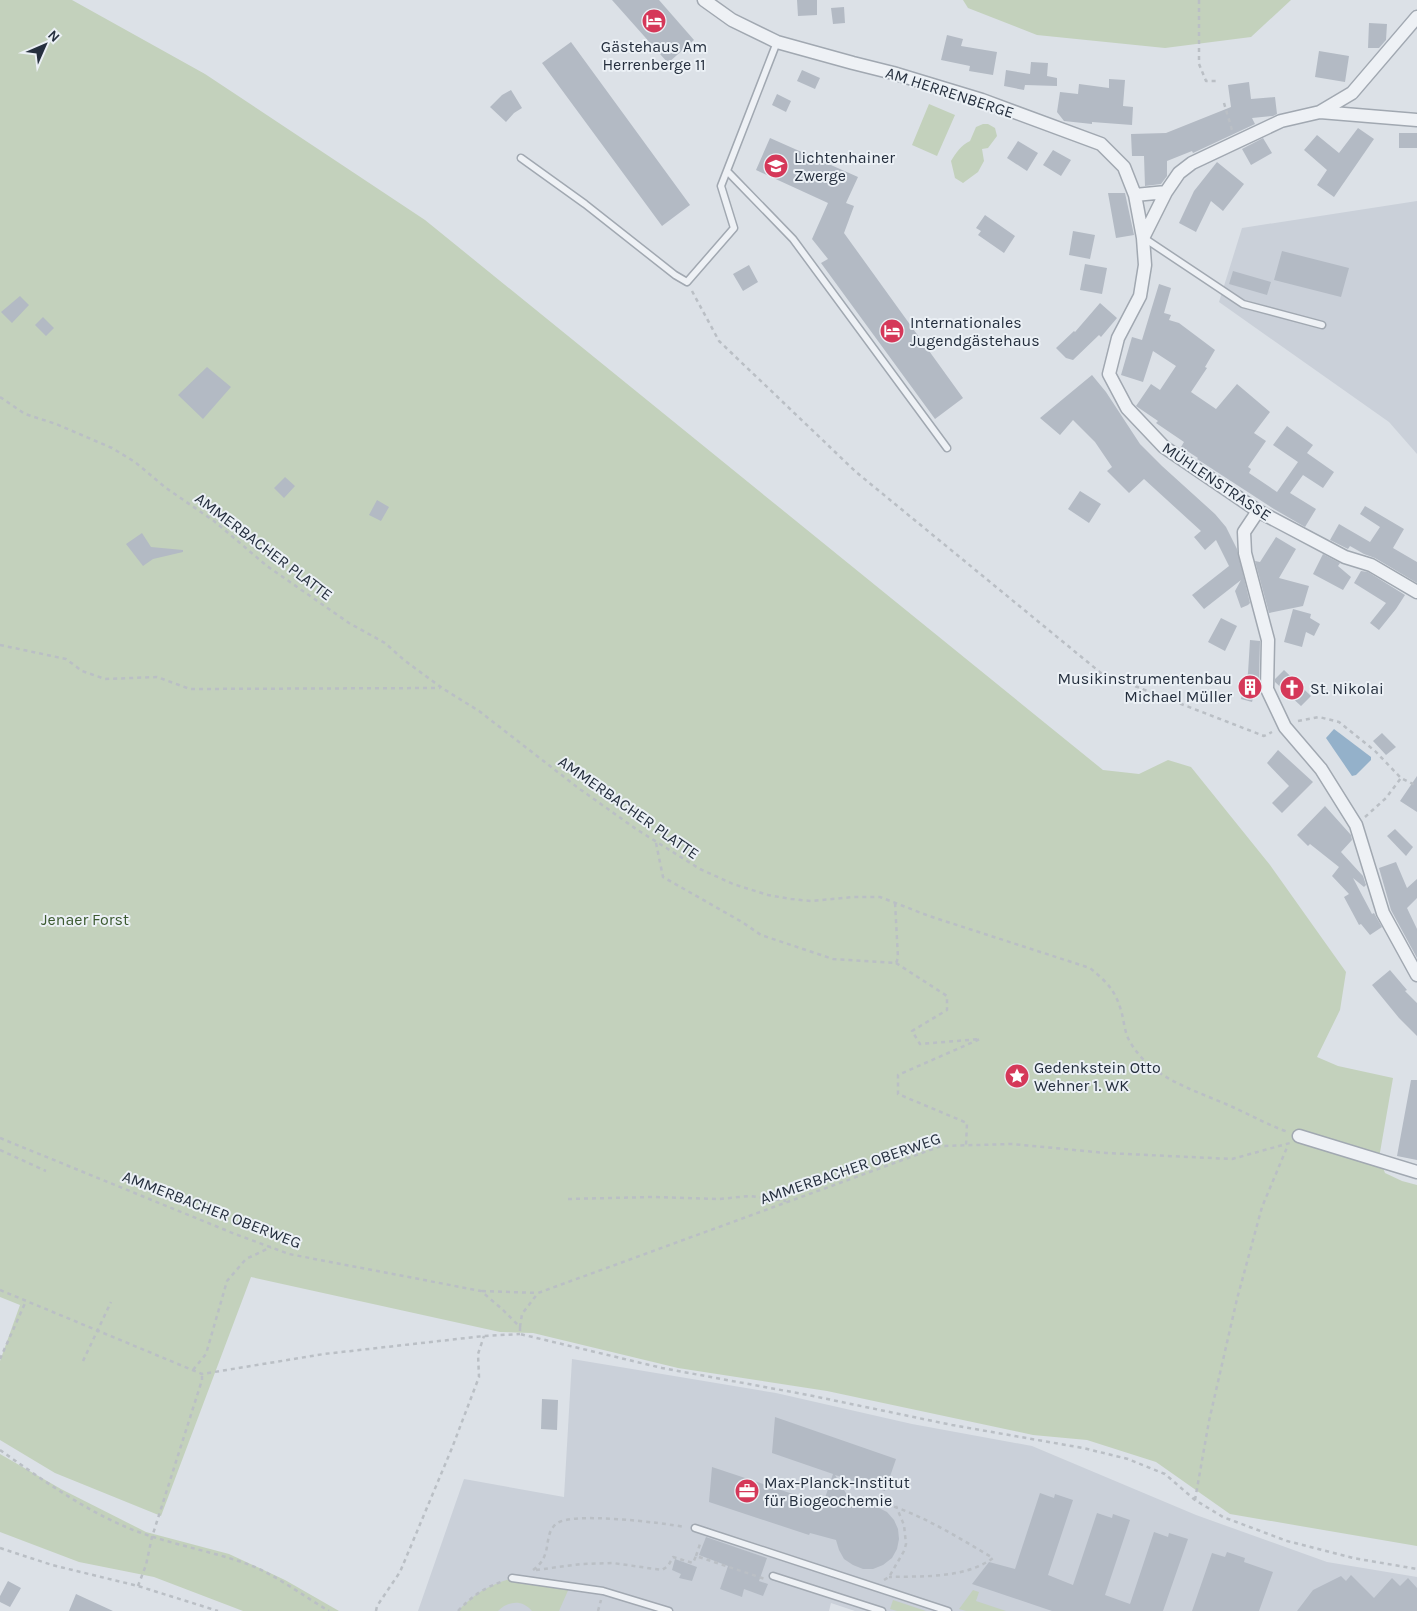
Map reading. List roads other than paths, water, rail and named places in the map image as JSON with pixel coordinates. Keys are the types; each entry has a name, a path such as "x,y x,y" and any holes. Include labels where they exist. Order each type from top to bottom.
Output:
{"street":[{"name":"AM HERRENBERGE","path":"704,0 732,20 777,42 893,73 982,100 1101,144 1124,167 1135,195 1143,238"},
{"path":"1143,238 1166,192 1179,173 1192,163 1281,121 1320,112 1352,93 1417,17"},
{"path":"1320,112 1417,120"},
{"path":"1135,195 1166,192"},
{"name":"MÜHLENSTRASSE","path":"1143,238 1145,265 1140,296 1118,338 1109,374 1127,408 1164,447 1258,511 1345,557 1371,565 1417,592"},
{"path":"1258,511 1244,532 1246,553 1268,640 1268,689 1285,727 1321,769 1356,825 1383,913 1417,975"},
{"path":"1299,1136 1417,1172"}],"lane":[{"path":"521,158 585,204 675,275 687,282 734,228 721,186 777,42"},
{"path":"727,171 793,239 947,448"},
{"path":"1143,238 1243,304 1322,325"},
{"path":"696,1528 948,1611"},
{"path":"773,1576 882,1611"},
{"path":"512,1578 603,1591 669,1611"}],"water":[{"path":"1334,729 1371,757 1371,760 1356,775 1352,776 1326,738"}],"place":[{"name":"Gästehaus Am Herrenberge 11","path":"654,21"},
{"name":"Lichtenhainer Zwerge","path":"776,166"},
{"name":"Internationales Jugendgästehaus","path":"892,331"},
{"name":"Musikinstrumentenbau Michael Müller","path":"1250,687"},
{"name":"St. Nikolai","path":"1292,688"},
{"name":"Gedenkstein Otto Wehner 1. WK","path":"1017,1076"},
{"name":"Max-Planck-Institut für Biogeochemie","path":"747,1491"}],"park label":[{"name":"Jenaer Forst","path":"85,919"}]}
